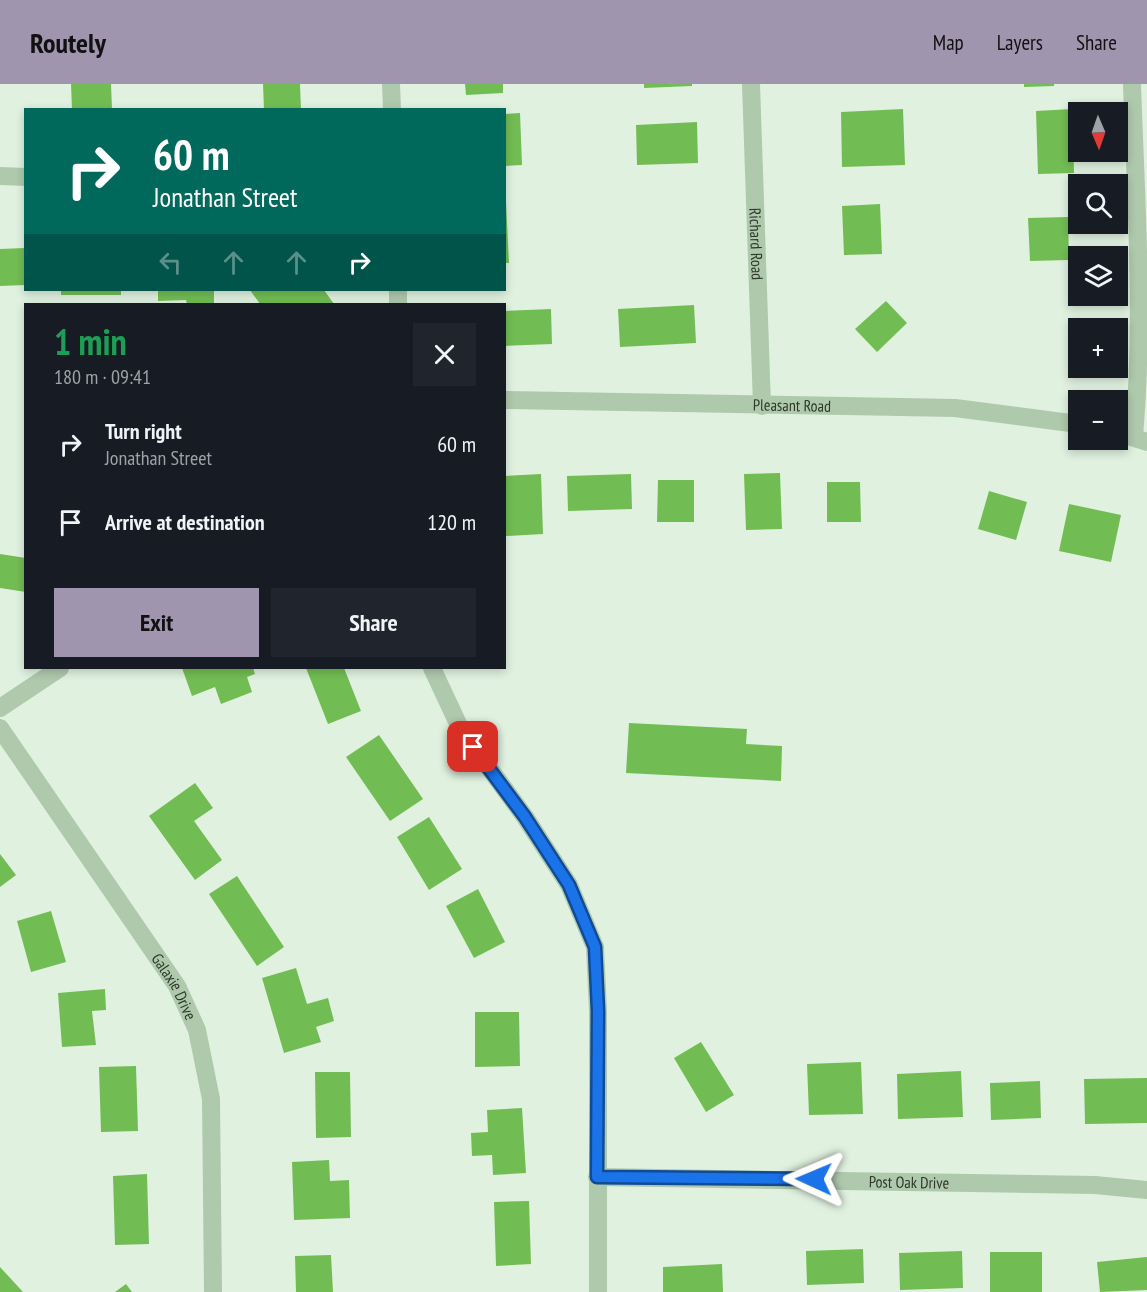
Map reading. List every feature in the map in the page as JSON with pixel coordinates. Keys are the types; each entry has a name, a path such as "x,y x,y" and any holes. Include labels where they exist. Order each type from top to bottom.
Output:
{"street":[{"path":"391,84 392,108"},
{"name":"Richard Road","path":"751,84 762,406"},
{"path":"1132,84 1139,295 1139,374 1133,437"},
{"path":"0,176 24,177"},
{"name":"Pleasant Road","path":"506,400 955,408 1068,422"},
{"path":"0,708 58,669"},
{"path":"432,669 460,728 525,817 569,885 595,947 598,1011 598,1292"},
{"name":"Galaxie Drive","path":"0,728 177,986 197,1030 211,1099 213,1292"},
{"name":"Post Oak Drive","path":"597,1177 1095,1185 1147,1190"}],"building":[{"path":"71,84 111,84 112,108 72,108"},
{"path":"263,84 300,84 301,108 264,108"},
{"path":"465,84 503,84 503,93 466,95"},
{"path":"644,84 692,84 692,86 644,88"},
{"path":"1024,84 1054,84 1054,86 1024,87"},
{"path":"903,109 905,165 842,167 841,112"},
{"path":"1068,109 1068,162 1074,162 1074,173 1038,174 1036,111"},
{"path":"520,113 522,165 506,166 506,114"},
{"path":"697,122 698,163 637,165 636,125"},
{"path":"506,202 509,263 506,263"},
{"path":"880,204 882,254 844,255 842,206"},
{"path":"1068,217 1068,260 1030,261 1028,218"},
{"path":"24,248 24,285 0,286 0,249"},
{"path":"61,291 121,291 121,295 61,295"},
{"path":"158,291 214,291 214,303 187,303 186,300 158,301"},
{"path":"251,291 325,291 333,303 259,303"},
{"path":"886,301 907,323 877,352 855,329"},
{"path":"694,305 696,343 620,347 618,309"},
{"path":"551,309 552,344 506,346 506,311"},
{"path":"780,473 782,529 746,530 744,474"},
{"path":"541,474 543,534 506,536 506,476"},
{"path":"631,474 632,509 568,511 567,476"},
{"path":"658,480 694,480 694,522 657,522"},
{"path":"827,482 860,482 861,522 827,522"},
{"path":"989,491 1027,502 1016,540 978,529"},
{"path":"1069,504 1121,515 1111,562 1059,551"},
{"path":"0,554 24,558 24,592 0,588"},
{"path":"182,669 253,669 255,674 247,677 252,692 221,704 215,687 192,696"},
{"path":"306,669 344,669 361,711 328,724"},
{"path":"629,723 747,729 746,744 782,746 781,781 626,773"},
{"path":"379,735 423,799 390,821 346,757"},
{"path":"195,783 213,808 194,821 222,860 195,880 149,816"},
{"path":"429,817 462,869 429,890 397,837"},
{"path":"0,854 16,875 0,887"},
{"path":"237,876 284,947 257,966 209,894"},
{"path":"478,889 505,942 474,958 446,906"},
{"path":"51,911 66,962 31,972 17,921"},
{"path":"296,968 307,1004 328,998 334,1021 316,1027 321,1042 284,1053 262,978"},
{"path":"105,989 106,1010 92,1011 96,1045 62,1047 58,993"},
{"path":"475,1012 519,1012 520,1066 475,1067"},
{"path":"701,1042 734,1095 706,1112 674,1058"},
{"path":"861,1062 863,1114 809,1115 807,1064"},
{"path":"136,1066 138,1131 101,1132 99,1067"},
{"path":"961,1071 963,1117 898,1119 897,1074"},
{"path":"315,1072 350,1072 351,1137 316,1138"},
{"path":"1147,1078 1147,1123 1085,1124 1084,1079"},
{"path":"1040,1081 1041,1118 991,1120 990,1083"},
{"path":"522,1108 526,1173 493,1175 492,1155 472,1156 471,1133 488,1132 487,1110"},
{"path":"329,1160 330,1181 349,1180 350,1218 294,1220 292,1162"},
{"path":"147,1174 149,1244 115,1245 113,1176"},
{"path":"529,1201 531,1264 496,1266 494,1202"},
{"path":"863,1249 864,1283 807,1285 806,1251"},
{"path":"962,1251 963,1288 900,1290 899,1253"},
{"path":"990,1252 1042,1252 1042,1292 990,1292"},
{"path":"331,1255 333,1292 296,1292 295,1256"},
{"path":"1147,1257 1147,1290 1100,1292 1097,1262"},
{"path":"722,1264 723,1292 663,1292 663,1267"},
{"path":"0,1267 23,1292 0,1292"},
{"path":"126,1284 132,1292 115,1292"}],"route":[{"path":"473,747 525,817 569,885 595,947 598,1011 597,1177 814,1179"}]}
